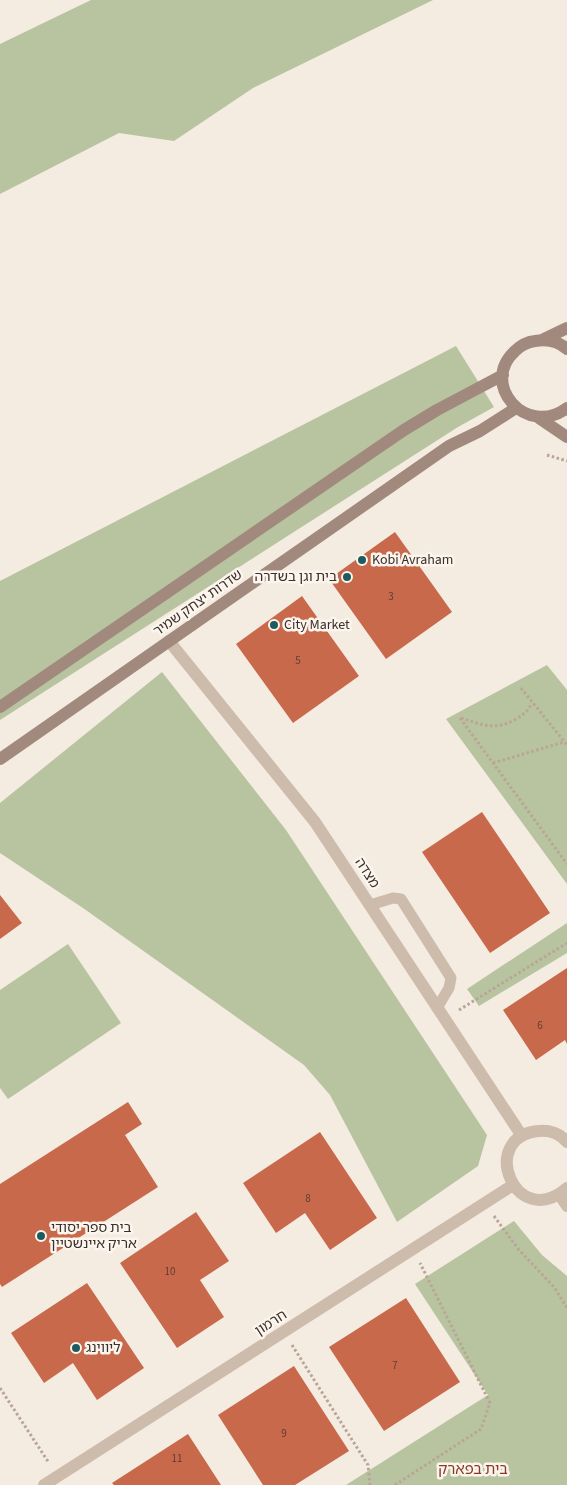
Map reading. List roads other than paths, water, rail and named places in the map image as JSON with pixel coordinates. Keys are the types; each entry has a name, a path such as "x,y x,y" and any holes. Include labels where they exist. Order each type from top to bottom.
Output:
{"street":[{"path":"567,328 542,340 520,346 506,364 503,375 508,399 516,408 527,415 539,418 550,417 567,408"},
{"path":"542,340 553,342 567,349"},
{"name":"שדרות יצחק שמיר","path":"0,707 404,430 503,375"},
{"name":"שדרות יצחק שמיר","path":"0,759 449,446 480,431 516,408"},
{"path":"539,418 567,437"},
{"name":"מצדה","path":"169,641 315,822 522,1136"},
{"path":"567,1142 555,1132 544,1130 532,1131 522,1136 514,1144 508,1153 506,1164 508,1176 520,1193 540,1200 550,1198 563,1191 567,1206"},
{"name":"חרמון","path":"44,1485 513,1185"}],"lane":[{"path":"370,906 393,898 401,898 450,978 448,988 437,1008"}],"place":[{"name":"Kobi Avraham","path":"362,560"},
{"name":"בית וגן בשדרה","path":"347,577"},
{"name":"City Market","path":"274,625"},
{"name":"בית ספר יסודי אריק איינשטיין","path":"41,1236"},
{"name":"ליווינג","path":"76,1348"}],"district":[{"name":"בית בפארק","path":"473,1469"}]}
